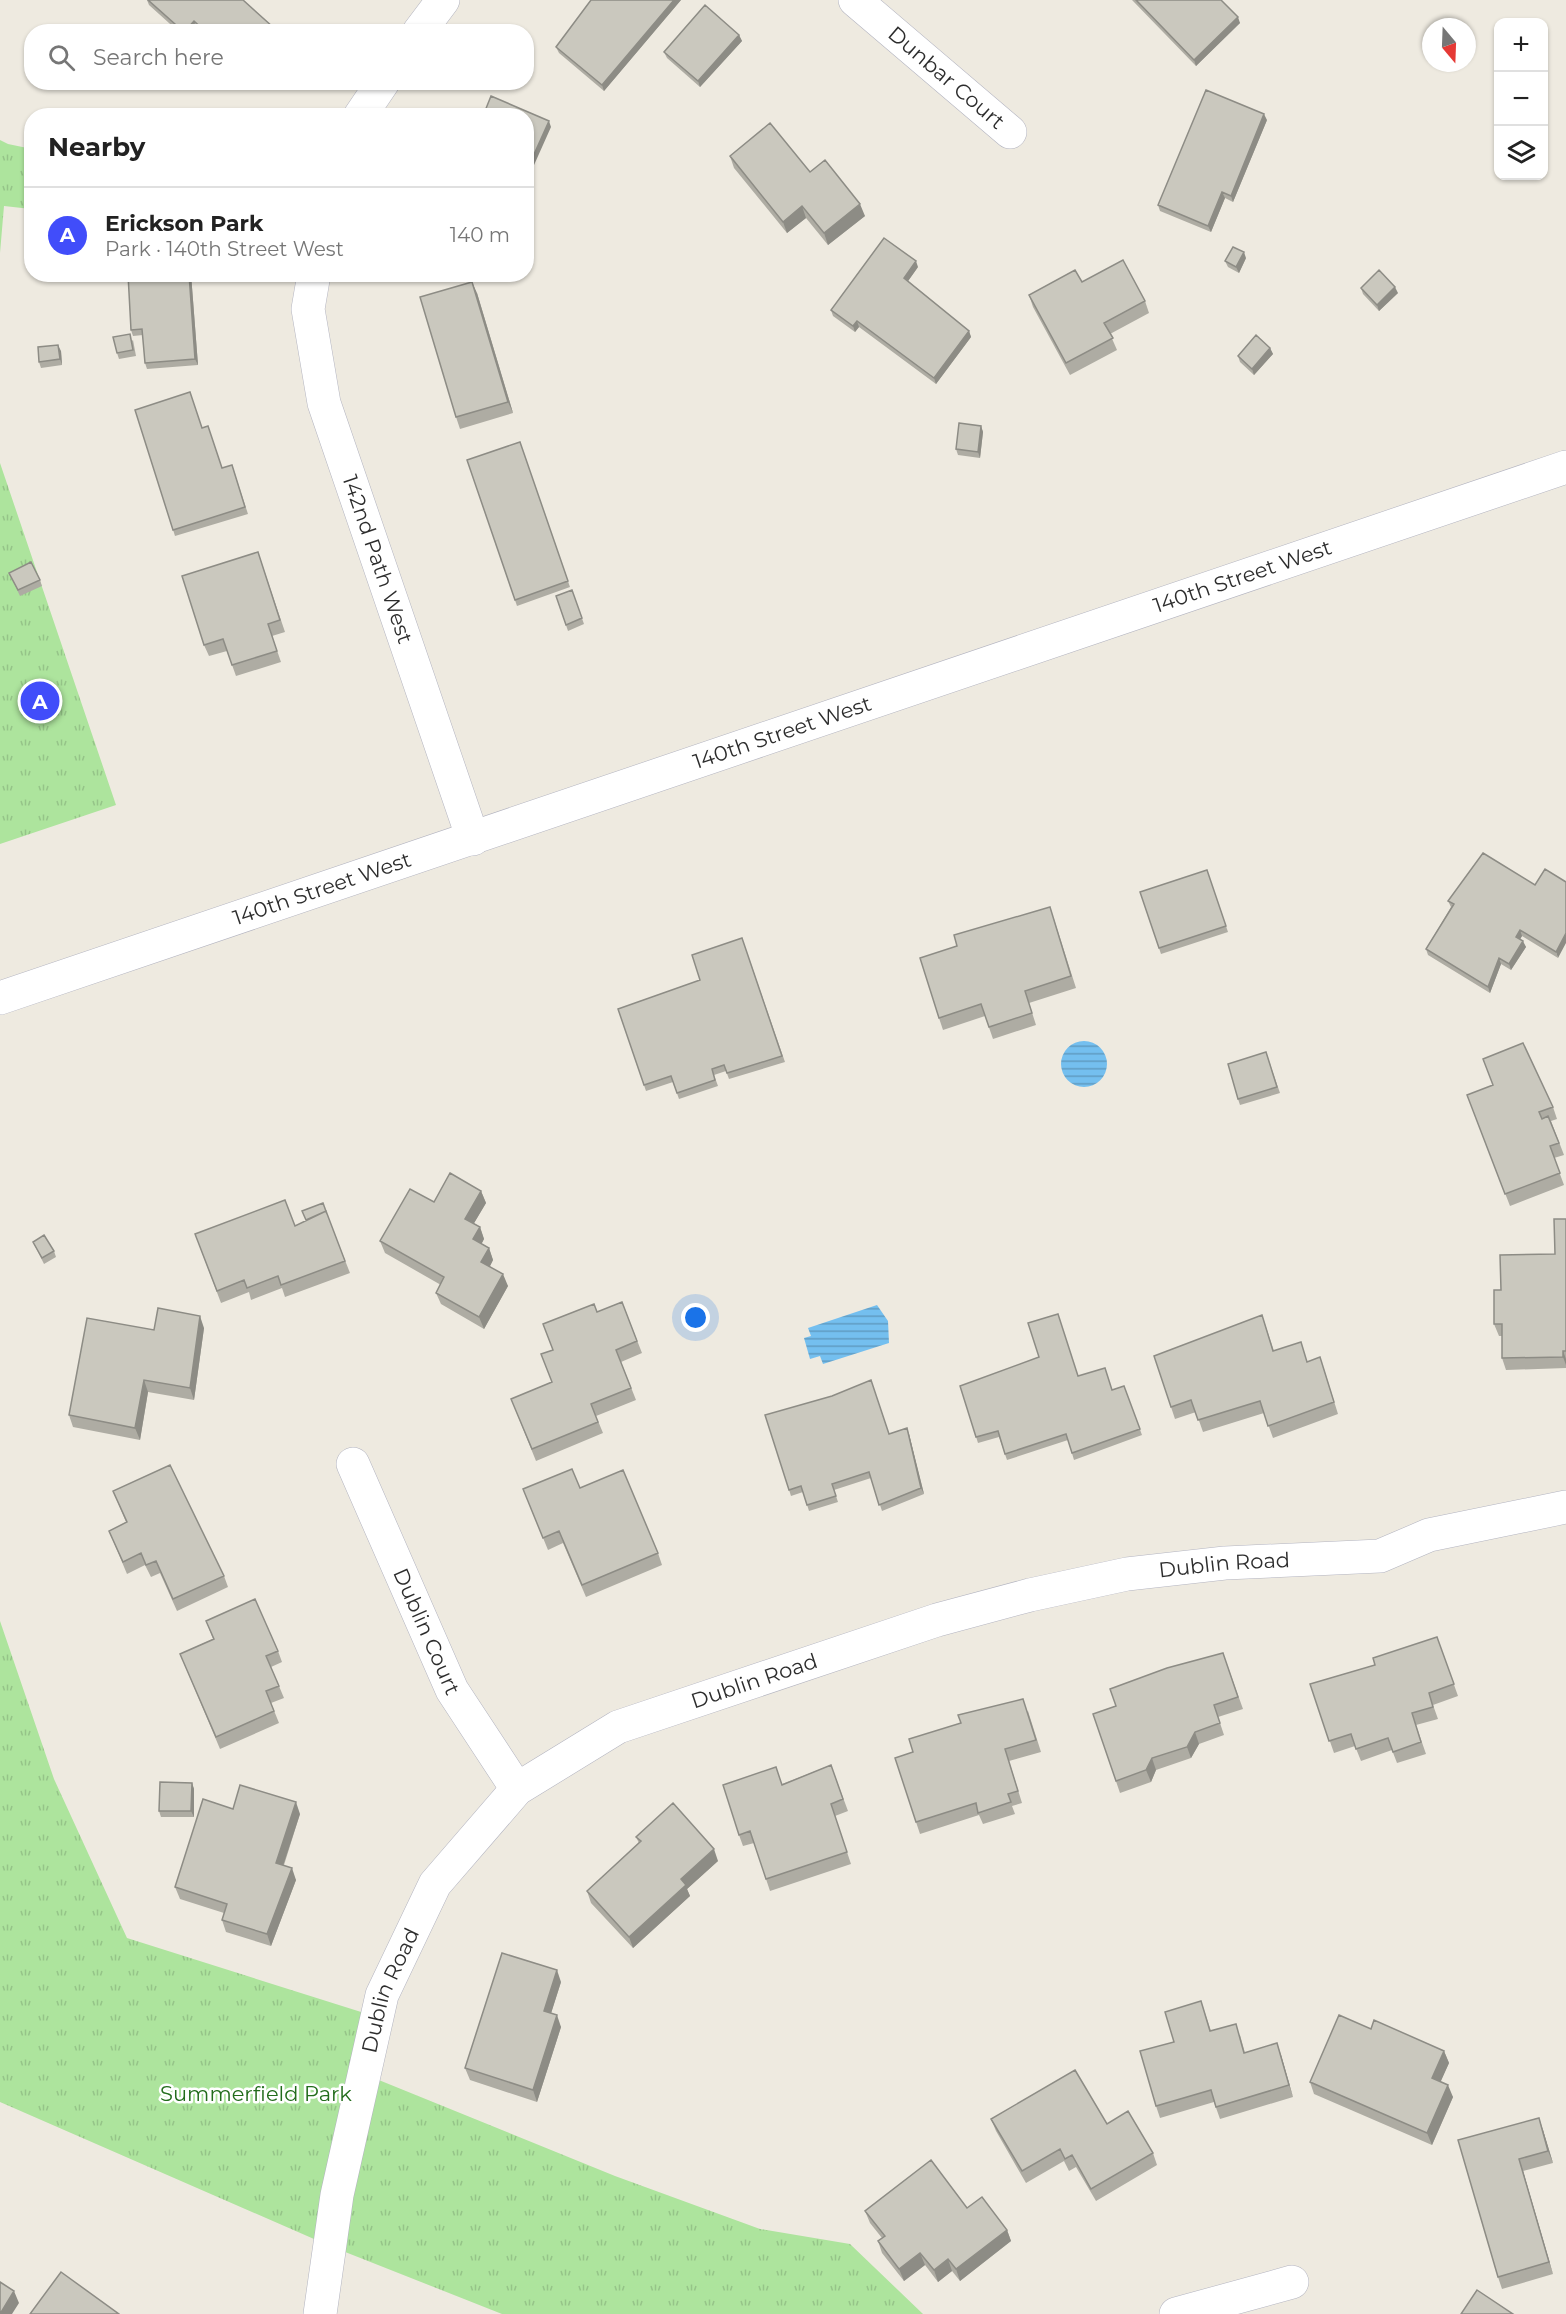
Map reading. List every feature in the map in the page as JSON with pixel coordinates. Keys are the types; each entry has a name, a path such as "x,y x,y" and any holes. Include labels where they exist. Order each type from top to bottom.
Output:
{"street":[{"name":"Dunbar Court","path":"855,0 1010,132"},
{"path":"365,108 378,90"},
{"name":"142nd Path West","path":"313,282 308,309 324,403 473,839"},
{"name":"140th Street West","path":"0,999 1566,467"},
{"name":"Dublin Court","path":"353,1464 452,1690 517,1789"},
{"name":"Dublin Road","path":"320,2314 337,2195 381,1995 435,1884 517,1789 618,1727 937,1620 1030,1595 1127,1574 1225,1563 1380,1556 1429,1535 1566,1507"},
{"path":"1176,2314 1293,2282"}],"green space":[{"path":"0,140 24,147 24,208 4,206 0,253"},
{"path":"0,463 116,805 0,844"},
{"name":"Summerfield Park","path":"0,1621 54,1779 127,1938 377,2017 364,2074 615,2176 760,2229 850,2244 923,2314 502,2314 330,2246 0,2102"}],"water":[{"path":"1084,1041 1100,1048 1107,1064 1100,1080 1084,1087 1068,1080 1061,1064 1068,1048"},
{"path":"877,1305 888,1321 889,1343 823,1364 820,1356 810,1359 804,1338 811,1336 808,1328"}],"building":[{"path":"148,0 243,0 270,24 197,24 194,21 191,24 175,24"},
{"path":"591,0 674,0 602,85 556,47"},
{"path":"1136,0 1221,0 1238,17 1194,60"},
{"path":"705,5 739,35 698,81 664,52"},
{"path":"1206,90 1264,114 1231,196 1222,192 1208,226 1158,205"},
{"path":"491,96 519,108 486,108"},
{"path":"534,115 549,121 534,154"},
{"path":"770,123 810,172 825,160 860,204 824,233 802,206 783,222 730,156"},
{"path":"884,238 916,261 904,278 969,331 934,378 857,321 853,326 831,310"},
{"path":"1233,247 1244,252 1236,267 1225,261"},
{"path":"1123,260 1145,301 1104,323 1113,338 1066,363 1029,295 1075,270 1082,282"},
{"path":"1379,270 1395,287 1377,305 1361,288"},
{"path":"128,282 190,282 195,359 145,363 142,329 131,330"},
{"path":"472,282 508,402 456,417 420,297"},
{"path":"130,334 133,350 117,353 113,337"},
{"path":"1256,335 1270,348 1252,369 1238,356"},
{"path":"58,345 60,359 39,362 38,347"},
{"path":"190,392 202,428 208,426 222,468 232,465 245,507 173,530 135,410"},
{"path":"959,423 981,426 978,452 956,449"},
{"path":"520,442 568,581 515,600 467,460"},
{"path":"258,552 280,620 268,624 277,651 232,665 223,639 204,645 182,576"},
{"path":"31,562 40,580 18,590 9,573"},
{"path":"572,590 582,618 566,625 556,596"},
{"path":"1483,853 1535,885 1545,869 1566,882 1566,933 1556,952 1520,930 1516,937 1523,941 1509,964 1499,958 1488,987 1426,949 1454,904 1448,901"},
{"path":"1207,870 1226,926 1159,948 1140,892"},
{"path":"1050,907 1071,976 1025,991 1032,1013 989,1027 981,1004 939,1018 920,958 957,946 954,935"},
{"path":"742,938 782,1056 727,1073 724,1065 712,1069 715,1080 677,1093 671,1076 644,1085 618,1009 700,980 692,955"},
{"path":"1523,1043 1553,1107 1539,1112 1542,1119 1548,1116 1559,1143 1550,1146 1560,1173 1505,1194 1467,1095 1493,1085 1483,1059"},
{"path":"1266,1052 1277,1087 1238,1099 1228,1064"},
{"path":"450,1173 481,1191 465,1219 480,1227 473,1239 489,1248 481,1262 503,1274 479,1317 436,1293 444,1277 380,1241 410,1189 434,1202"},
{"path":"285,1200 295,1226 326,1211 345,1261 281,1285 278,1276 247,1288 244,1280 217,1291 195,1234"},
{"path":"323,1203 326,1211 306,1220 302,1211"},
{"path":"1554,1219 1566,1219 1566,1351 1563,1351 1563,1357 1502,1358 1502,1324 1494,1324 1494,1290 1501,1290 1500,1255 1555,1254"},
{"path":"44,1235 54,1251 42,1258 33,1242"},
{"path":"622,1302 637,1341 616,1350 631,1388 591,1404 598,1422 532,1449 511,1399 552,1382 541,1354 553,1350 543,1324 594,1304 597,1312"},
{"path":"158,1308 200,1316 190,1388 144,1380 135,1428 69,1415 87,1318 154,1330"},
{"path":"1058,1314 1078,1376 1105,1368 1112,1390 1124,1386 1140,1429 1072,1453 1066,1434 1005,1454 998,1431 976,1437 960,1386 1039,1357 1028,1323"},
{"path":"1262,1315 1273,1351 1301,1342 1307,1362 1320,1357 1334,1402 1268,1426 1260,1401 1198,1420 1191,1400 1171,1407 1154,1356"},
{"path":"871,1380 889,1434 907,1428 921,1488 879,1505 869,1472 832,1484 836,1496 807,1505 801,1486 789,1490 765,1415 832,1396"},
{"path":"170,1465 224,1576 173,1599 156,1561 146,1565 141,1553 123,1562 109,1531 127,1522 113,1491"},
{"path":"572,1469 580,1488 623,1470 658,1553 582,1585 559,1531 543,1538 523,1489"},
{"path":"255,1599 278,1651 266,1656 279,1686 266,1691 274,1711 216,1737 180,1654 214,1639 206,1621"},
{"path":"1437,1637 1454,1684 1429,1693 1433,1707 1412,1713 1421,1742 1393,1752 1388,1738 1356,1749 1351,1734 1329,1741 1310,1684 1375,1665 1373,1658"},
{"path":"1223,1653 1238,1697 1214,1705 1220,1723 1195,1732 1187,1747 1152,1758 1146,1770 1116,1781 1093,1714 1116,1706 1110,1689 1167,1668"},
{"path":"1023,1699 1036,1740 1005,1749 1018,1791 1008,1794 1011,1802 978,1813 976,1803 916,1822 895,1758 913,1752 909,1739 961,1723 958,1715"},
{"path":"831,1765 843,1799 831,1804 847,1852 766,1879 750,1831 739,1835 723,1785 776,1767 782,1785"},
{"path":"160,1782 192,1783 191,1811 159,1811"},
{"path":"240,1785 296,1802 276,1863 292,1868 267,1934 222,1920 227,1904 175,1887 203,1799 233,1809"},
{"path":"673,1803 714,1849 681,1879 686,1885 629,1937 587,1891 641,1841 636,1837"},
{"path":"502,1953 557,1970 544,2011 557,2015 533,2090 465,2068"},
{"path":"1201,2001 1210,2031 1236,2024 1244,2053 1277,2043 1289,2085 1216,2107 1211,2090 1156,2106 1140,2051 1174,2042 1165,2012"},
{"path":"1339,2015 1371,2029 1374,2020 1444,2051 1432,2078 1448,2085 1427,2133 1310,2082"},
{"path":"1075,2070 1107,2124 1128,2111 1153,2153 1091,2189 1072,2155 1065,2159 1060,2149 1022,2171 991,2119"},
{"path":"1539,2118 1548,2151 1519,2159 1549,2262 1498,2277 1458,2140"},
{"path":"931,2160 967,2208 982,2197 1007,2230 956,2269 948,2259 934,2270 920,2253 899,2269 878,2241 885,2236 865,2211"},
{"path":"61,2272 119,2314 30,2314"},
{"path":"0,2282 14,2291 0,2314"},
{"path":"1477,2290 1513,2314 1461,2314"}],"place":[{"name":"Erickson Park","path":"40,701"}]}
